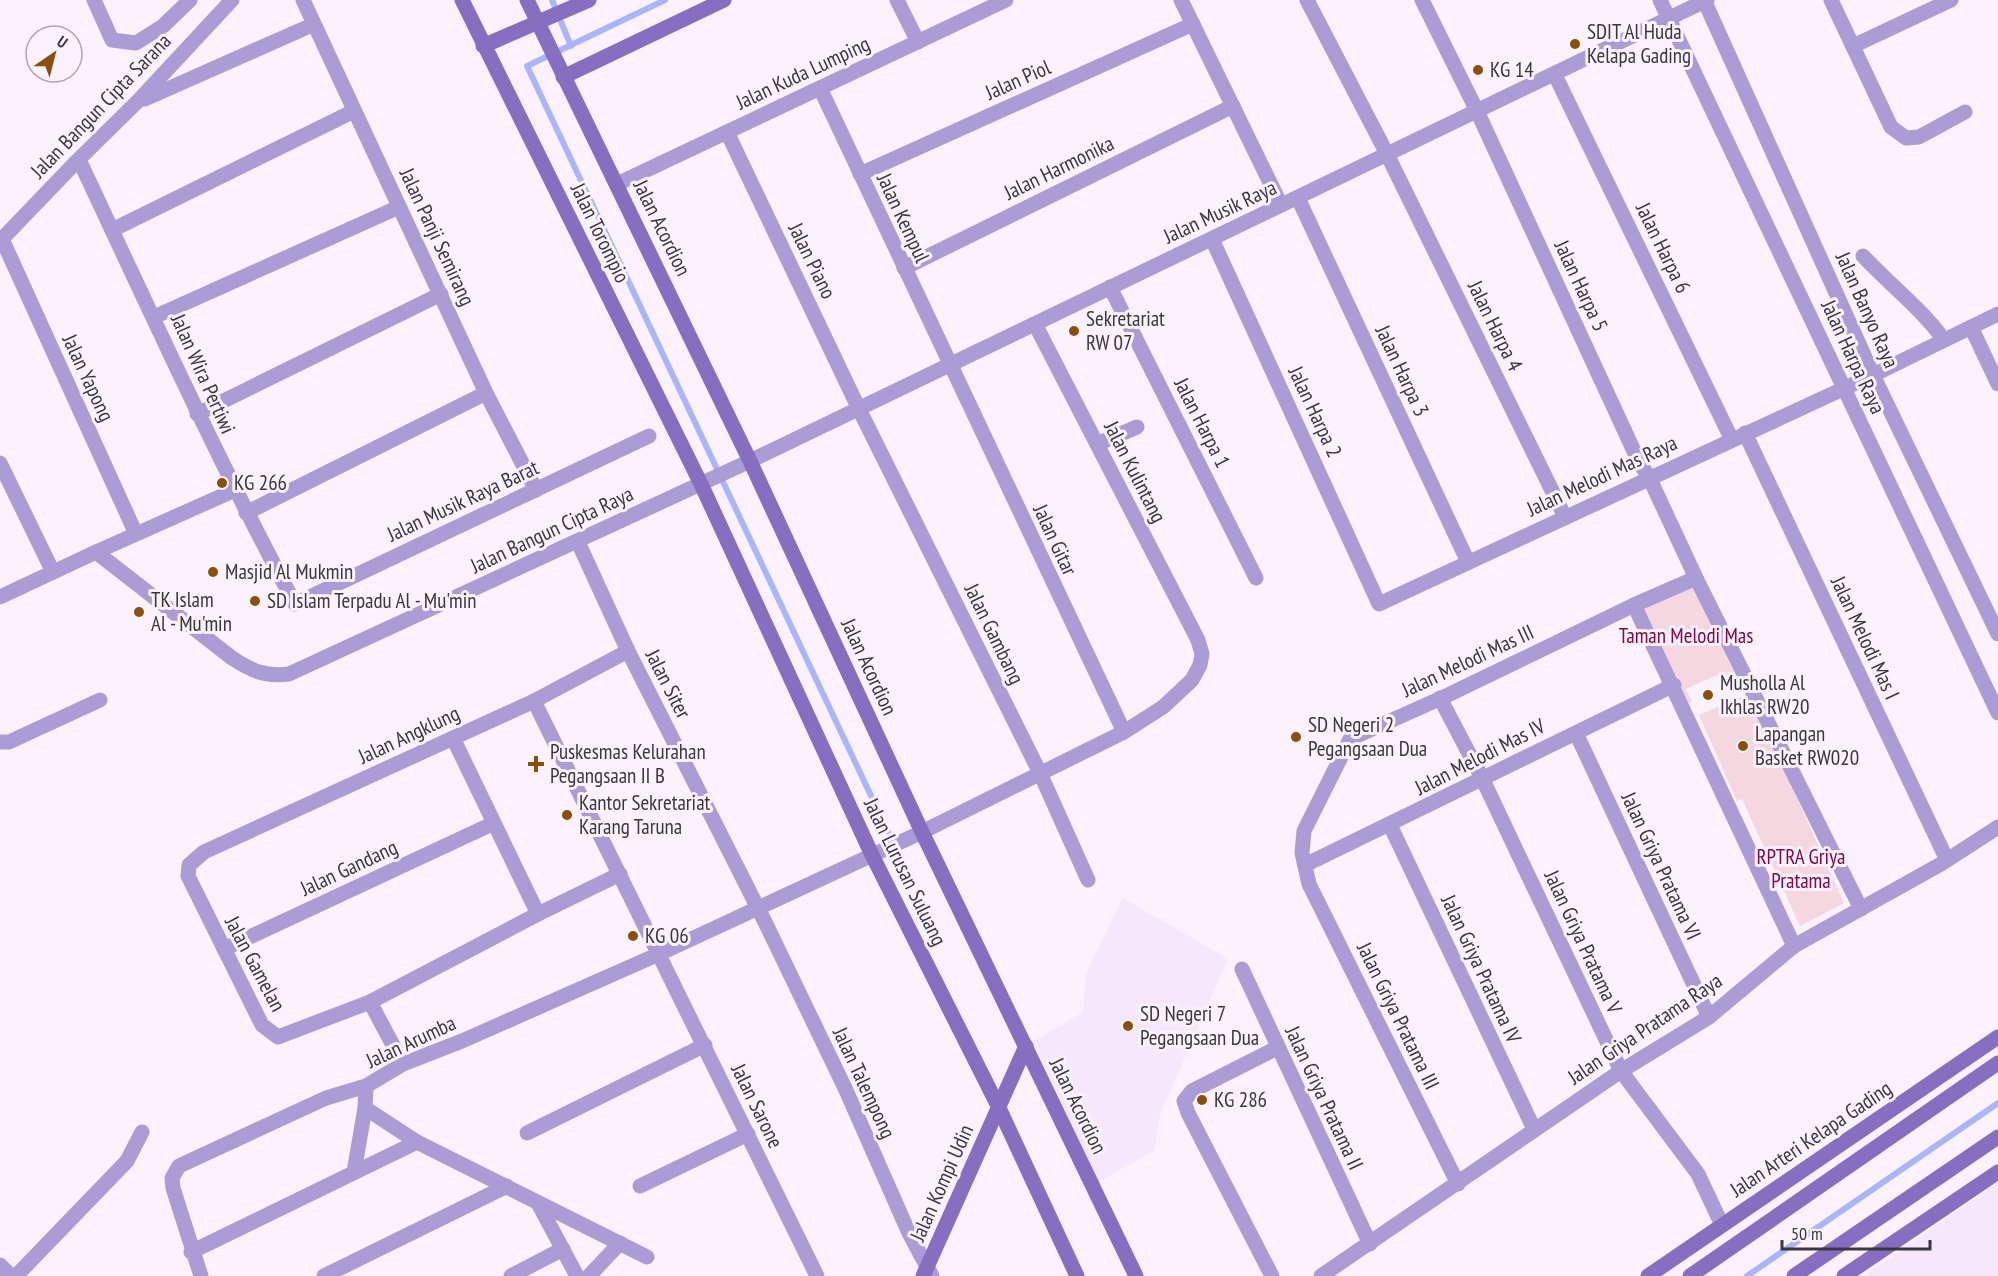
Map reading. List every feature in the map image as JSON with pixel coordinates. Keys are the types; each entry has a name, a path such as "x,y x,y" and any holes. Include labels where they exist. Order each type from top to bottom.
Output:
{"street":[{"path":"94,0 112,40 136,43 163,26 190,0"},
{"name":"Jalan Bangun Cipta Sarana","path":"1,240 138,101 232,0"},
{"name":"Jalan Panji Semirang","path":"303,0 312,26 486,393 536,489"},
{"name":"Jalan Torompio","path":"462,0 483,46 704,482"},
{"path":"527,0 561,72 724,0"},
{"path":"483,46 539,27 558,13 589,0"},
{"path":"897,0 918,42"},
{"name":"Jalan Kuda Lumping","path":"617,184 1006,0"},
{"path":"1181,0 1281,206"},
{"name":"Jalan Harpa 4","path":"1307,0 1387,154 1565,517"},
{"name":"Jalan Harpa 5","path":"1422,0 1477,111 1639,462 1649,477 1696,578 1861,909"},
{"path":"1660,0 1669,18"},
{"name":"Jalan Musik Raya","path":"747,462 1555,75 1705,0"},
{"name":"Jalan Banyo Raya","path":"1705,0 1856,382 1998,634"},
{"path":"1831,0 1891,127 1906,138 1919,137 1965,112"},
{"path":"1853,46 1951,0"},
{"name":"Jalan Harpa Raya","path":"1669,18 1856,382 1998,713"},
{"name":"Jalan Piol","path":"860,174 1193,24"},
{"path":"138,101 312,26"},
{"name":"Jalan Acordion","path":"561,72 617,184 922,832 1136,1276"},
{"name":"Jalan Harpa 6","path":"1555,75 1739,436"},
{"name":"Jalan Kempul","path":"820,88 949,365"},
{"name":"Jalan Harmonika","path":"904,268 1233,106"},
{"path":"112,230 354,111"},
{"name":"Jalan Piano","path":"727,132 859,408"},
{"name":"Jalan Wira Pertiwi","path":"76,162 81,166 112,230 197,414 246,513 295,604"},
{"name":"Jalan Harpa 3","path":"1298,198 1468,562"},
{"path":"154,317 399,207"},
{"name":"Jalan Harpa 2","path":"1212,238 1379,604"},
{"name":"Jalan Yapong","path":"1,240 136,534"},
{"path":"1863,256 1889,284 1928,318 1944,340"},
{"name":"Jalan Harpa 1","path":"1110,287 1256,578"},
{"path":"197,414 441,294"},
{"name":"Jalan Melodi Mas Raya","path":"1379,604 1998,314"},
{"name":"Jalan Kulintang","path":"1035,324 1198,640"},
{"path":"1971,327 1998,384"},
{"name":"Jalan Gitar","path":"949,365 1124,732"},
{"path":"246,513 486,393"},
{"name":"Jalan Gambang","path":"859,408 1040,773 1088,880"},
{"path":"1097,444 1137,427"},
{"name":"Jalan Musik Raya Barat","path":"295,604 649,436"},
{"name":"Jalan Melodi Mas I","path":"1739,436 1947,860"},
{"name":"Jalan Bangun Cipta Raya","path":"96,552 231,658 253,671 270,676 289,674 747,462"},
{"path":"0,463 52,570"},
{"name":"Jalan Lurusan Suluang","path":"704,482 1077,1276"},
{"path":"0,597 52,570 235,490"},
{"name":"Jalan Siter","path":"578,542 628,651 758,908"},
{"name":"Jalan Melodi Mas III","path":"1305,865 1302,853 1304,831 1350,739 1696,578"},
{"path":"1634,605 1674,685 1794,946"},
{"name":"Jalan Arumba","path":"354,1172 365,1108 366,1086 403,1064 462,1041 658,954 922,832 1124,732 1163,707 1192,680 1200,665 1202,654 1198,640"},
{"name":"Jalan Angklung","path":"204,852 534,701 628,651"},
{"name":"Jalan Melodi Mas IV","path":"1305,865 1674,685"},
{"name":"Jalan Griya Pratama V","path":"1440,699 1483,780 1621,1071 1698,1174 1722,1225"},
{"path":"0,742 9,742 100,700"},
{"name":"Jalan Sarone","path":"534,701 817,1276"},
{"name":"Jalan Griya Pratama VI","path":"1576,733 1709,1017"},
{"path":"453,738 492,824 538,914"},
{"name":"Jalan Gandang","path":"224,949 492,824"},
{"name":"Jalan Griya Pratama IV","path":"1390,825 1534,1129"},
{"name":"Jalan Griya Pratama Raya","path":"1321,1276 1458,1184 1534,1129 1621,1071 1709,1017 1794,946 1947,860 1998,827"},
{"name":"Jalan Gamelan","path":"204,852 189,865 188,876 262,1025 278,1037 370,1002"},
{"name":"Jalan Griya Pratama III","path":"1305,865 1309,884 1458,1184"},
{"path":"403,1064 370,1002 620,874"},
{"name":"Jalan Talempong","path":"758,908 927,1273"},
{"name":"Jalan Griya Pratama II","path":"1242,969 1370,1244"},
{"name":"Jalan Arteri Kelapa Gading","path":"1648,1276 1998,1037"},
{"path":"527,1132 705,1045"},
{"name":"Jalan Kompi Udin","path":"927,1273 1026,1046"},
{"path":"1272,1276 1188,1113 1184,1101 1192,1091 1277,1048"},
{"name":"Jalan Arteri Kelapa Gading","path":"1690,1276 1998,1063"},
{"path":"201,1276 172,1188 172,1178 179,1166 326,1098 366,1086"},
{"path":"365,1108 417,1142 646,1257"},
{"path":"16,1276 127,1161 142,1132"},
{"path":"640,1186 748,1134"},
{"path":"1794,1276 1996,1141"},
{"path":"192,1252 417,1142"},
{"path":"1844,1276 1998,1172"},
{"path":"324,1276 507,1186"},
{"path":"539,1204 577,1276"},
{"path":"588,1276 620,1243"},
{"path":"511,1276 563,1249"},
{"path":"0,1265 11,1276"}],"shaded area":[{"name":"SD Negeri 7 Pegangsaan Dua","path":"1123,898 1228,959 1160,1114 1154,1151 1098,1182 1034,1041 1083,1012 1086,973"},
{"path":"1998,1183 1998,1276 1864,1276"}],"green space":[{"name":"Taman Melodi Mas","path":"1691,585 1738,681 1723,688 1717,675 1686,689 1692,702 1687,704 1643,609"},
{"name":"RPTRA Griya Pratama","path":"1750,693 1844,903 1800,926 1742,799 1737,801 1699,715"}],"waterway":[{"path":"552,0 571,46"},
{"path":"665,0 527,66 906,870"},
{"path":"1747,1276 1998,1103"}],"place":[{"name":"SDIT Al Huda Kelapa Gading","path":"1575,44"},
{"name":"KG 14","path":"1478,70"},
{"name":"Sekretariat RW 07","path":"1074,331"},
{"name":"KG 266","path":"222,483"},
{"name":"Masjid Al Mukmin","path":"213,572"},
{"name":"SD Islam Terpadu Al - Mu'min","path":"255,601"},
{"name":"TK Islam Al - Mu'min","path":"139,612"},
{"name":"Musholla Al Ikhlas RW20","path":"1708,695"},
{"name":"SD Negeri 2 Pegangsaan Dua","path":"1296,737"},
{"name":"Lapangan Basket RW020","path":"1743,746"},
{"name":"Puskesmas Kelurahan Pegangsaan II B","path":"536,764"},
{"name":"Kantor Sekretariat Karang Taruna","path":"567,815"},
{"name":"KG 06","path":"633,936"},
{"name":"SD Negeri 7 Pegangsaan Dua","path":"1128,1026"},
{"name":"KG 286","path":"1202,1100"}]}
